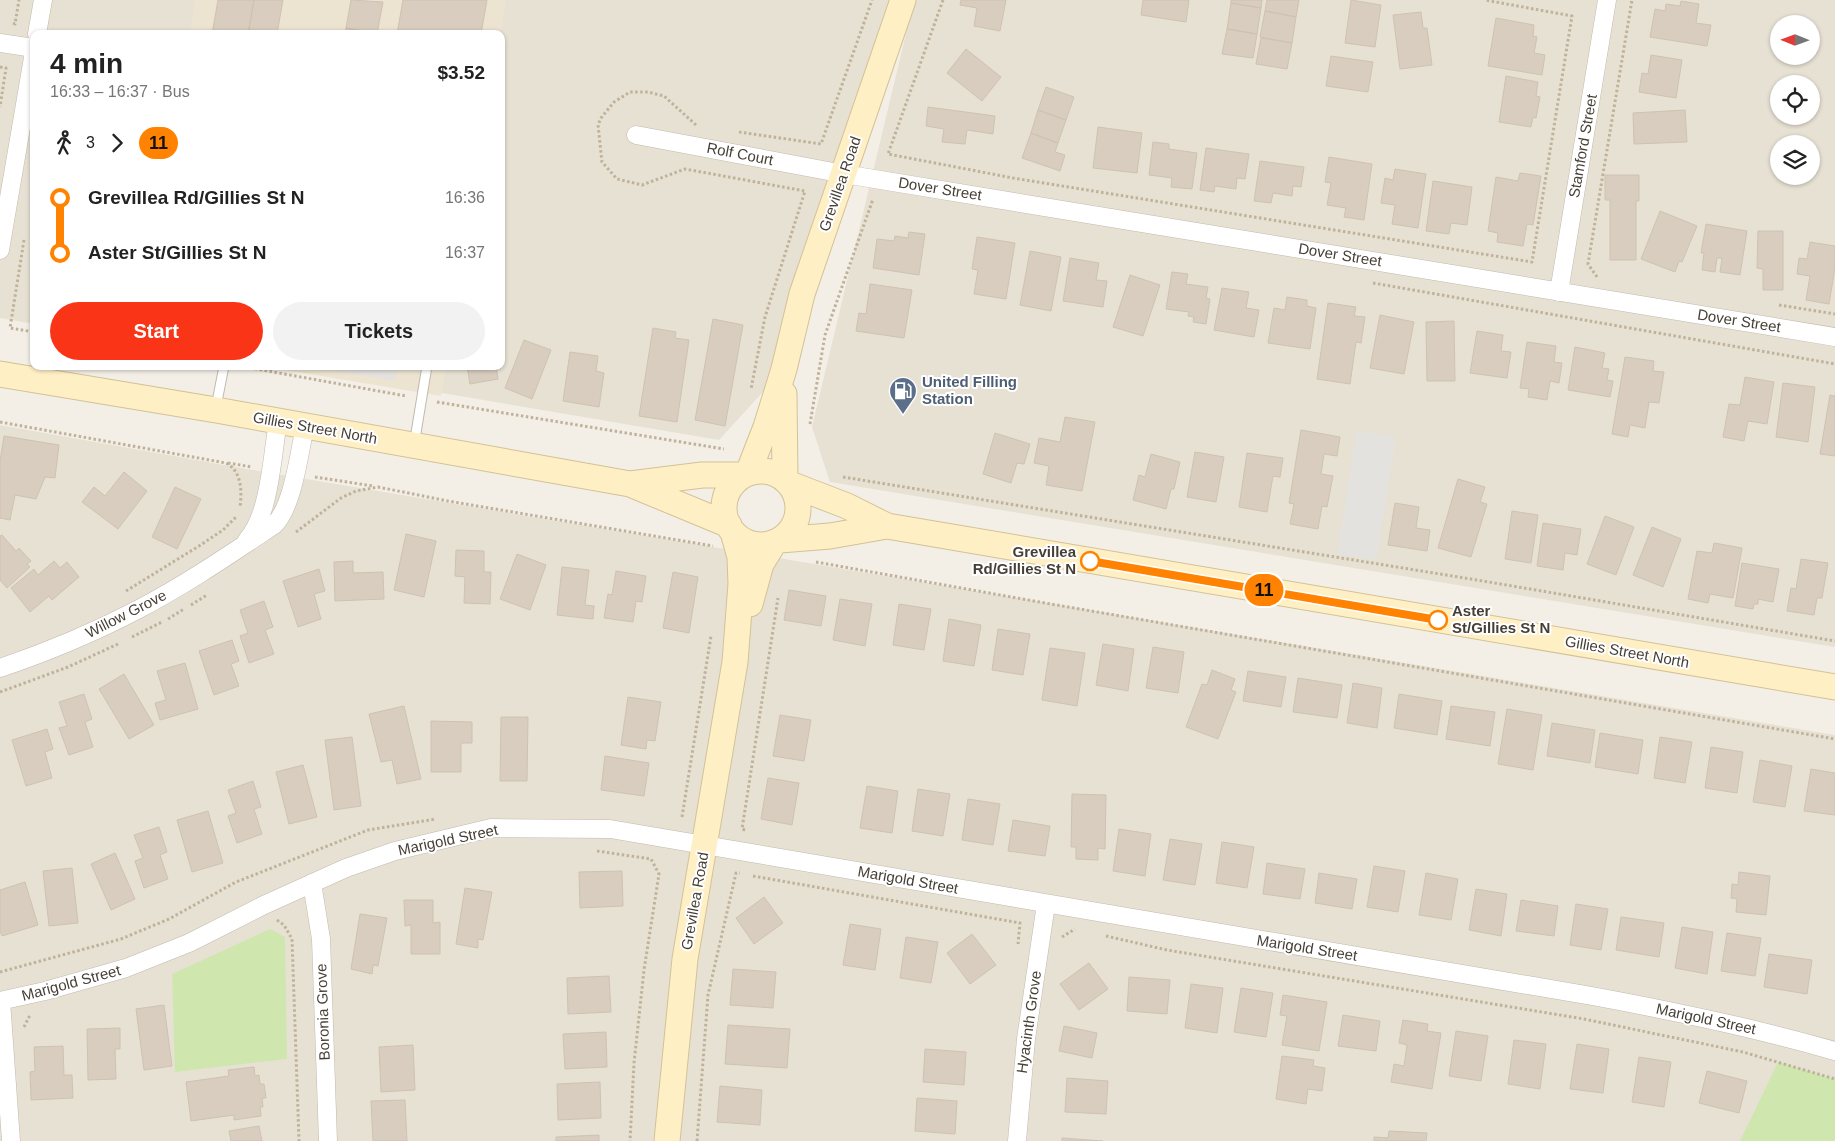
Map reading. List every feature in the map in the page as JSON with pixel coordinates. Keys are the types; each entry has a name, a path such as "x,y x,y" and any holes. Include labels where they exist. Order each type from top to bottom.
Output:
{"main road":[{"name":"Grevillea Road","path":"746,474 766,427 784,369 802,294 903,0"},
{"name":"Grevillea Road","path":"784,369 787,481"},
{"name":"Gillies Street North","path":"0,374 216,410 630,484 702,475 771,472 887,526 1835,688"},
{"path":"726,535 725,513 727,494 734,483 746,474"},
{"path":"777,541 790,532 798,514 796,495 787,481"},
{"name":"Gillies Street North","path":"630,484 726,535 752,544 764,545 777,541 830,536 887,526"},
{"name":"Grevillea Road","path":"667,1141 685,960 735,662 740,610 740,558 726,535"},
{"name":"Grevillea Road","path":"735,662 758,570 764,558 777,541"}],"street":[{"path":"38,30 43,0"},
{"name":"Stamford Street","path":"1558,292 1607,0"},
{"path":"0,43 30,47"},
{"path":"0,250 30,75"},
{"name":"Rolf Court","path":"636,135 844,174"},
{"name":"Dover Street","path":"844,174 1835,337"},
{"name":"Willow Grove","path":"243,544 256,527 264,507 278,422"},
{"name":"Willow Grove","path":"0,668 67,642 138,609 194,577 274,525 284,512 290,494 305,427"},
{"name":"Marigold Street","path":"1,1001 54,989 126,968 189,943 312,883 377,856 491,828 610,829 1668,1010 1776,1034 1835,1051"},
{"name":"Boronia Grove","path":"312,883 321,939 328,1141"},
{"name":"Hyacinth Grove","path":"1017,1141 1026,1039 1046,904"},
{"path":"1,1001 11,1141"}],"lane":[{"path":"216,410 223,370"},
{"path":"414,446 426,370"}],"path":[{"path":"15,24 19,0"},
{"path":"734,131 821,144 872,0"},
{"path":"943,0 888,154 1013,178 1532,262 1572,16 1485,0"},
{"path":"1588,264 1632,0"},
{"path":"0,67 6,68 0,107"},
{"path":"705,126 695,125 664,96 648,92 630,92 614,102 601,118 598,125 602,162 617,179 642,185 685,169 804,191 765,317 750,394"},
{"path":"810,424 825,335 874,194"},
{"path":"24,239 10,328 30,331"},
{"path":"1554,316 1835,364"},
{"path":"262,370 422,399 729,450"},
{"path":"0,422 226,463 234,470 241,486 241,498 240,509 232,523 176,561 120,594"},
{"path":"841,477 1483,581 1835,641"},
{"path":"332,504 356,491 378,487 448,501 726,535"},
{"path":"809,561 1835,739"},
{"path":"742,829 778,596"},
{"path":"682,817 712,635"},
{"path":"0,972 120,939 169,919 236,882 320,848"},
{"path":"596,851 652,858 659,874 644,970 634,1063 630,1141"},
{"path":"697,1141 708,995 736,873 1020,924"},
{"path":"272,918 284,925 292,939 299,1141"},
{"path":"1075,929 1084,931"},
{"path":"1103,935 1185,953 1584,1019 1743,1052 1835,1079"}],"shaded area":[{"path":"0,0 903,0 784,369 719,440 307,370 505,370 505,30 30,30 30,323 0,318"},
{"path":"195,0 506,0 502,30 191,30"},
{"path":"914,0 1835,0 1835,647 830,482 812,427"},
{"path":"286,370 445,370 441,396"},
{"path":"333,370 397,370 395,381"},
{"path":"0,425 241,468 1835,735 1835,1141 0,1141"},
{"path":"1357,431 1396,437 1376,560 1337,554"}],"green space":[{"path":"270,929 285,937 287,1059 175,1072 172,974"},
{"path":"1778,1062 1835,1079 1835,1141 1740,1141"}],"building":[{"path":"218,0 254,0 249,30 213,30"},
{"path":"254,0 283,0 278,30 249,30"},
{"path":"351,0 383,2 378,30 346,28"},
{"path":"403,0 487,0 482,30 398,30"},
{"path":"961,0 1006,0 1000,31 974,26 977,8 960,5"},
{"path":"1143,0 1189,0 1186,22 1141,15"},
{"path":"1231,0 1262,0 1261,8 1231,3"},
{"path":"1267,0 1299,0 1296,17 1265,11"},
{"path":"1351,0 1381,5 1375,47 1345,43"},
{"path":"1681,1 1699,4 1696,23 1711,25 1707,46 1650,37 1655,9 1665,11 1666,4 1680,6"},
{"path":"1231,3 1261,8 1257,34 1227,29"},
{"path":"1265,11 1296,17 1292,43 1260,37"},
{"path":"1421,12 1423,28 1427,28 1432,65 1400,69 1393,15"},
{"path":"1496,18 1534,25 1533,36 1537,37 1534,53 1545,55 1542,75 1488,66"},
{"path":"1227,29 1257,34 1253,58 1222,54"},
{"path":"1261,38 1292,43 1287,69 1256,64"},
{"path":"966,49 1001,77 982,101 947,73"},
{"path":"1651,55 1682,60 1676,98 1639,92 1642,73 1648,74"},
{"path":"1331,56 1373,62 1368,92 1326,86"},
{"path":"1506,76 1538,82 1536,96 1540,97 1536,118 1533,117 1531,127 1499,122"},
{"path":"1046,87 1074,97 1066,120 1038,110"},
{"path":"928,107 995,116 993,134 967,130 965,144 942,142 944,129 926,126"},
{"path":"1038,110 1066,120 1058,143 1031,133"},
{"path":"1685,110 1687,142 1634,144 1633,113"},
{"path":"1098,127 1142,133 1137,173 1093,168"},
{"path":"1031,133 1058,143 1055,152 1065,155 1060,171 1022,158"},
{"path":"1153,142 1169,144 1169,149 1197,153 1192,189 1171,187 1172,178 1149,175"},
{"path":"1206,148 1249,154 1245,179 1237,178 1236,189 1215,186 1214,192 1200,190"},
{"path":"1329,157 1372,164 1364,220 1344,217 1346,208 1327,205 1331,183 1325,182"},
{"path":"1260,161 1304,167 1301,187 1293,186 1292,196 1273,193 1271,203 1254,201"},
{"path":"1395,169 1426,174 1418,228 1392,224 1395,205 1381,203 1385,178 1393,180"},
{"path":"1520,173 1541,176 1533,225 1527,224 1523,246 1497,242 1498,233 1488,231 1496,177 1518,181"},
{"path":"1605,175 1639,175 1639,201 1636,201 1636,260 1610,260 1610,200 1605,200"},
{"path":"1433,181 1472,187 1467,225 1451,223 1449,234 1426,231"},
{"path":"1660,211 1697,226 1682,262 1679,261 1675,272 1641,259"},
{"path":"1706,224 1747,231 1740,275 1720,272 1722,258 1717,258 1715,272 1702,270 1704,253 1701,253"},
{"path":"1758,231 1783,231 1783,290 1763,290 1763,269 1757,268"},
{"path":"909,232 925,234 919,275 873,268 877,239 894,241 895,236 908,238"},
{"path":"977,237 1015,243 1006,299 974,294 978,270 972,269"},
{"path":"1810,242 1835,246 1835,268 1829,304 1806,300 1810,276 1797,274 1799,258 1807,259"},
{"path":"1030,251 1061,257 1051,311 1020,305"},
{"path":"1070,258 1099,263 1096,280 1107,281 1103,307 1063,301"},
{"path":"1172,272 1188,274 1186,284 1208,287 1206,298 1210,299 1206,324 1193,322 1194,317 1188,316 1189,312 1166,309"},
{"path":"1130,275 1160,285 1143,336 1113,327"},
{"path":"870,284 912,290 904,338 856,331 859,313 866,314"},
{"path":"1222,288 1249,292 1246,308 1259,310 1254,337 1214,330"},
{"path":"1287,297 1307,300 1307,306 1316,308 1310,349 1268,343 1274,308 1285,310"},
{"path":"1328,303 1356,307 1354,316 1365,317 1361,343 1356,342 1350,384 1317,379"},
{"path":"1380,315 1414,322 1404,374 1370,368"},
{"path":"713,319 743,325 725,426 695,420"},
{"path":"1454,321 1455,381 1427,381 1426,322"},
{"path":"653,328 676,332 675,338 689,340 677,422 639,416"},
{"path":"1477,331 1503,335 1501,351 1511,352 1507,378 1470,373"},
{"path":"524,340 551,350 532,399 505,388"},
{"path":"1527,342 1556,346 1554,362 1562,363 1559,383 1550,381 1547,400 1528,397 1529,389 1520,388"},
{"path":"1575,347 1605,353 1602,368 1609,369 1607,380 1613,381 1610,397 1568,390"},
{"path":"570,352 598,356 596,371 604,373 599,407 563,401"},
{"path":"1625,357 1654,361 1653,371 1664,372 1659,403 1649,402 1645,428 1630,425 1628,437 1612,434"},
{"path":"468,370 497,370 498,379 470,384"},
{"path":"1745,377 1774,382 1767,424 1748,421 1744,441 1723,437 1729,404 1740,405"},
{"path":"1783,383 1815,387 1808,442 1776,437"},
{"path":"1830,395 1835,396 1835,456 1820,454"},
{"path":"1065,417 1095,422 1082,491 1046,485 1049,466 1034,463 1039,438 1060,442"},
{"path":"1301,430 1340,437 1337,456 1324,454 1321,474 1333,476 1327,507 1322,506 1318,529 1290,524 1294,504 1289,503"},
{"path":"995,433 1030,444 1024,464 1017,463 1011,483 983,474"},
{"path":"4,436 59,445 55,478 45,477 36,499 15,495 10,520 0,518 0,461"},
{"path":"1195,452 1224,457 1216,502 1187,497"},
{"path":"1247,453 1283,458 1280,477 1273,476 1267,512 1239,507"},
{"path":"1151,454 1180,462 1174,489 1171,489 1166,509 1133,500 1139,475 1145,477"},
{"path":"124,472 147,491 118,529 82,502 94,487 105,496"},
{"path":"1458,479 1485,487 1480,502 1487,504 1471,557 1438,548"},
{"path":"175,487 201,499 177,549 152,537"},
{"path":"1395,503 1419,507 1416,528 1430,530 1427,551 1388,545"},
{"path":"1512,511 1538,515 1531,563 1505,559"},
{"path":"1605,516 1634,527 1616,575 1587,564"},
{"path":"1543,523 1581,529 1577,555 1565,553 1563,570 1537,566"},
{"path":"1652,527 1681,539 1663,587 1633,575"},
{"path":"406,534 436,541 424,597 394,590"},
{"path":"2,535 16,551 19,548 31,561 27,564 30,567 7,588 0,580 0,536"},
{"path":"1714,543 1742,548 1733,598 1710,594 1708,603 1688,599 1697,551 1712,553"},
{"path":"456,550 484,551 484,572 491,572 490,604 464,603 465,577 455,576"},
{"path":"517,554 546,565 530,610 500,599"},
{"path":"1801,559 1828,563 1822,598 1817,598 1814,615 1787,611 1791,588 1796,589"},
{"path":"54,561 60,568 67,562 79,577 52,600 49,596 30,612 11,588 34,569 38,575"},
{"path":"353,561 353,573 383,572 384,599 335,601 334,562"},
{"path":"1742,563 1779,569 1773,602 1758,599 1758,604 1754,604 1753,609 1735,606"},
{"path":"562,567 589,570 585,605 594,606 593,619 557,615"},
{"path":"319,569 325,591 314,594 321,619 298,627 283,581"},
{"path":"616,571 646,576 642,602 636,601 633,622 604,618 608,594 612,595"},
{"path":"673,572 698,577 689,633 663,628"},
{"path":"789,590 826,596 821,626 784,620"},
{"path":"840,599 872,604 865,646 833,640"},
{"path":"264,601 273,627 265,630 274,654 249,663 240,636 248,633 240,610"},
{"path":"899,604 931,609 924,650 893,645"},
{"path":"949,619 981,625 974,666 943,661"},
{"path":"998,629 1030,634 1023,675 992,670"},
{"path":"232,640 239,661 231,664 239,686 214,695 199,651"},
{"path":"1103,644 1134,649 1128,691 1096,685"},
{"path":"1153,647 1184,652 1178,693 1146,688"},
{"path":"1050,648 1085,653 1077,706 1042,700"},
{"path":"185,663 198,709 160,720 155,703 166,700 157,671"},
{"path":"1212,670 1235,679 1231,690 1236,692 1218,739 1186,727 1202,684 1207,685"},
{"path":"1248,671 1286,677 1281,707 1243,701"},
{"path":"124,674 154,725 129,739 99,689"},
{"path":"1298,678 1342,685 1337,718 1293,712"},
{"path":"1353,683 1382,688 1377,728 1347,723"},
{"path":"84,694 92,719 85,722 93,747 69,755 59,728 67,726 59,702"},
{"path":"1399,694 1442,701 1437,735 1394,728"},
{"path":"628,697 661,702 655,741 647,740 646,749 621,745"},
{"path":"404,706 421,779 397,784 392,760 381,762 369,714"},
{"path":"1451,706 1495,712 1490,746 1446,739"},
{"path":"1507,709 1542,715 1533,770 1498,764"},
{"path":"780,715 811,720 804,761 773,756"},
{"path":"501,717 528,717 527,781 500,781"},
{"path":"431,721 472,722 472,743 461,743 461,772 431,772"},
{"path":"1552,723 1595,730 1590,763 1547,756"},
{"path":"47,729 53,749 45,752 52,778 26,786 12,740"},
{"path":"1600,733 1643,740 1638,774 1595,767"},
{"path":"352,737 361,806 334,810 325,740"},
{"path":"1660,737 1692,742 1685,783 1654,778"},
{"path":"1711,747 1743,752 1737,793 1705,788"},
{"path":"605,756 649,763 644,796 601,790"},
{"path":"1760,760 1792,766 1785,807 1753,802"},
{"path":"303,765 317,817 289,824 276,772"},
{"path":"1811,769 1835,773 1835,815 1804,811"},
{"path":"768,778 799,783 792,825 761,819"},
{"path":"253,781 261,807 254,809 262,834 237,843 228,816 236,813 228,790"},
{"path":"867,786 898,791 892,833 860,828"},
{"path":"918,789 950,794 943,836 912,831"},
{"path":"1072,794 1106,795 1105,849 1098,848 1098,860 1076,859 1076,847 1071,847"},
{"path":"968,799 1000,804 993,845 962,840"},
{"path":"208,811 223,863 192,872 177,820"},
{"path":"1013,820 1050,826 1045,856 1008,851"},
{"path":"159,827 167,852 160,855 168,879 144,888 135,861 143,858 134,835"},
{"path":"1119,829 1151,834 1145,876 1113,871"},
{"path":"1170,839 1202,844 1195,885 1163,880"},
{"path":"1222,842 1254,847 1247,888 1216,883"},
{"path":"115,853 135,899 111,910 91,864"},
{"path":"1267,863 1305,869 1300,899 1263,894"},
{"path":"1374,866 1405,871 1398,912 1367,907"},
{"path":"72,868 78,923 49,926 43,871"},
{"path":"622,871 623,906 580,908 579,872"},
{"path":"1739,872 1770,876 1766,915 1736,912 1737,899 1731,898 1732,884 1738,885"},
{"path":"1319,873 1357,879 1352,909 1315,903"},
{"path":"1426,873 1458,879 1451,920 1419,915"},
{"path":"25,882 38,925 2,936 0,931 0,890"},
{"path":"465,888 492,892 483,940 478,939 478,948 456,944"},
{"path":"1476,889 1507,894 1501,936 1469,930"},
{"path":"764,897 783,923 754,944 736,918"},
{"path":"404,900 433,900 433,923 440,922 440,954 411,954 411,925 405,926"},
{"path":"1521,900 1558,906 1554,936 1516,931"},
{"path":"1576,904 1608,909 1601,950 1570,945"},
{"path":"360,914 387,918 378,966 373,965 372,974 351,969"},
{"path":"1621,917 1664,923 1659,957 1616,950"},
{"path":"850,924 881,929 875,970 843,965"},
{"path":"1682,927 1713,932 1707,974 1675,968"},
{"path":"1727,933 1761,938 1755,976 1721,971"},
{"path":"972,934 996,965 970,984 947,953"},
{"path":"906,937 938,942 931,983 900,978"},
{"path":"1769,954 1812,960 1807,994 1764,987"},
{"path":"1089,963 1108,989 1079,1010 1060,984"},
{"path":"733,969 776,972 773,1008 730,1005"},
{"path":"609,976 611,1012 568,1014 567,978"},
{"path":"1129,977 1170,980 1167,1014 1127,1011"},
{"path":"1191,984 1223,988 1217,1033 1185,1028"},
{"path":"1241,988 1273,993 1266,1037 1234,1032"},
{"path":"1283,995 1327,1002 1319,1051 1282,1045 1287,1016 1280,1015"},
{"path":"164,1005 172,1066 144,1070 136,1009"},
{"path":"1343,1015 1380,1021 1376,1051 1338,1046"},
{"path":"1403,1020 1428,1024 1427,1031 1441,1033 1432,1089 1391,1082 1394,1064 1404,1066 1407,1045 1399,1043"},
{"path":"728,1025 790,1029 787,1068 725,1064"},
{"path":"1064,1026 1097,1033 1092,1058 1059,1051"},
{"path":"120,1028 120,1049 115,1049 116,1079 88,1080 87,1029"},
{"path":"1456,1031 1488,1036 1481,1081 1449,1076"},
{"path":"606,1032 607,1067 565,1069 563,1034"},
{"path":"1514,1040 1546,1044 1540,1089 1508,1084"},
{"path":"1577,1044 1609,1049 1603,1093 1570,1089"},
{"path":"413,1045 415,1090 381,1092 379,1047"},
{"path":"63,1046 64,1075 72,1075 73,1098 31,1100 30,1072 35,1071 34,1047"},
{"path":"925,1049 966,1052 964,1085 923,1082"},
{"path":"1282,1056 1314,1060 1313,1066 1325,1068 1322,1091 1308,1089 1306,1104 1276,1099"},
{"path":"1639,1057 1671,1062 1664,1107 1632,1102"},
{"path":"254,1067 255,1076 259,1075 260,1084 264,1084 266,1098 262,1098 261,1116 234,1120 234,1115 191,1121 186,1082 229,1076 228,1070"},
{"path":"1707,1071 1747,1081 1739,1113 1699,1103"},
{"path":"1067,1078 1108,1081 1106,1114 1065,1112"},
{"path":"600,1082 601,1118 558,1120 557,1084"},
{"path":"720,1086 762,1090 760,1125 717,1122"},
{"path":"917,1098 957,1101 955,1134 915,1131"},
{"path":"405,1100 407,1141 373,1141 371,1101"},
{"path":"259,1126 262,1141 231,1141 229,1131"},
{"path":"1389,1131 1427,1133 1426,1141 1374,1141 1374,1137 1388,1138"},
{"path":"599,1135 599,1141 556,1141 556,1137"},
{"path":"1062,1138 1103,1141 1062,1141"}],"bus line":[{"name":"11","path":"1090,561 1438,620"}],"place":[{"name":"United Filling Station","path":"903,415"},
{"name":"Grevillea Rd/Gillies St N","path":"1090,561"},
{"name":"Aster St/Gillies St N","path":"1438,620"}]}
